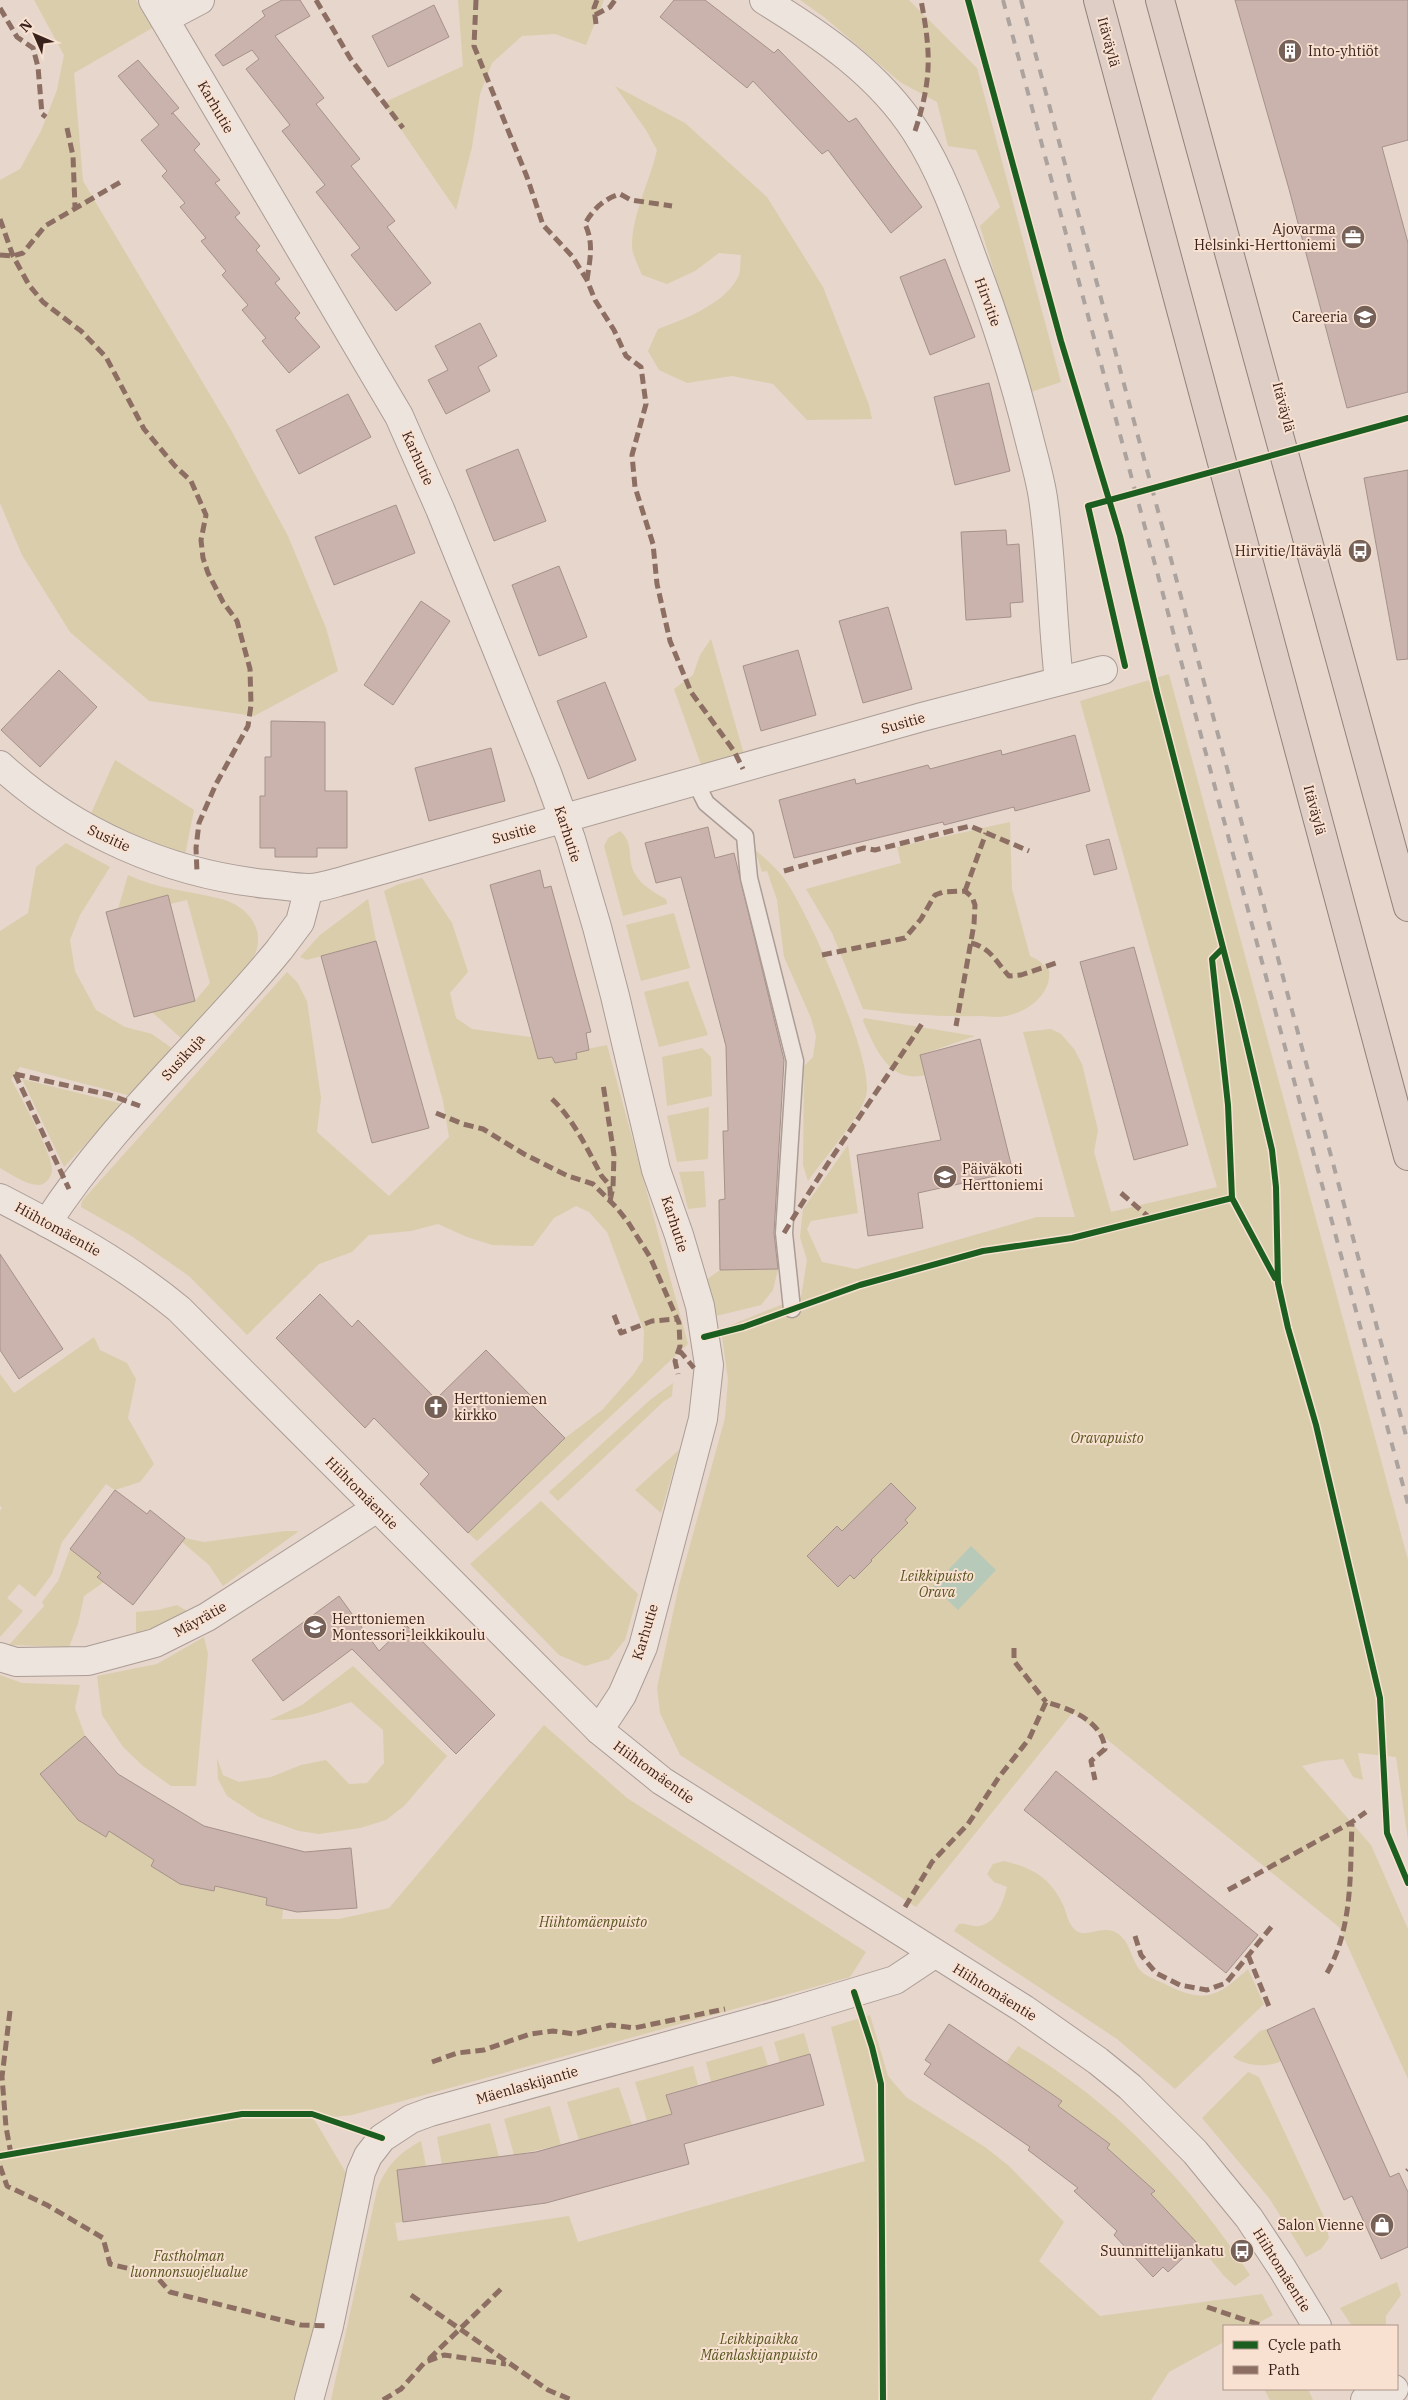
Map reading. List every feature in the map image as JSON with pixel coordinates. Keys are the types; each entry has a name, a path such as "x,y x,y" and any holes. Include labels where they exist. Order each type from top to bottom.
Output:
{"highway":[{"name":"Itäväylä","path":"1098,0 1408,1156"},
{"name":"Itäväylä","path":"1160,0 1408,907"}],"street":[{"path":"158,10 200,0"},
{"name":"Hirvitie","path":"764,0 819,33 858,66 892,102 915,131 936,169 955,213 1000,332 1016,384 1040,482 1053,594 1059,681"},
{"name":"Karhutie","path":"158,10 398,416 440,509 564,819 600,936 656,1170 679,1235 700,1306 709,1365 703,1419 643,1647 622,1695 599,1730"},
{"name":"Susitie","path":"0,765 26,788 72,820 130,848 189,871 218,877 310,888 346,880 608,805 1103,670"},
{"name":"Susikuja","path":"47,1223 73,1183 103,1145 279,950 300,922 310,888"},
{"name":"Hiihtomäentie","path":"0,1198 112,1259 145,1281 179,1309 599,1730 662,1781 1024,2009 1091,2056 1130,2087 1195,2152 1248,2218 1282,2268 1316,2325"},
{"name":"Mäyrätie","path":"0,1657 16,1662 88,1661 155,1643 206,1617 377,1508"},
{"name":"Mäenlaskijantie","path":"310,2400 329,2326 361,2172 374,2147 395,2128 430,2112 786,2013 895,1980 934,1954"},
{"path":"1365,2400 1391,2390"}],"lane":[{"path":"696,782 706,802 746,836 749,878 795,1061 784,1233 792,1309"}],"green space":[{"path":"34,0 136,0 154,27 74,73 83,181 231,430 288,536 326,628 338,671 254,716 149,701 70,632 22,555 0,503 0,180 20,169 41,131 57,90 64,55"},
{"path":"458,0 604,0 586,45 555,34 522,36 492,63 480,94 472,147 456,210 383,103 463,66"},
{"path":"800,0 909,0 977,68 1061,382 1031,392 980,226 1000,207 976,150 948,146 937,102 900,82 824,17"},
{"path":"615,86 685,123 767,197 823,287 869,405 872,419 807,420 773,384 732,376 687,383 659,370 648,351 658,329 704,309 725,294 739,275 741,255 719,253 695,271 667,284 642,275 632,250 633,234 638,210 657,150 646,130"},
{"path":"711,639 745,758 703,770 674,689 693,675 700,655"},
{"name":"Oravapuisto","path":"1169,674 1408,1560 1408,1840 1396,1757 1358,1753 1363,1780 1353,1777 1343,1759 1302,1766 1371,1845 1408,1929 1408,2079 1339,1927 1073,1712 916,1907 680,1755 660,1713 657,1688 679,1585 725,1418 728,1380 721,1329 801,1297 807,1260 800,1237 803,1209 848,1145 858,1213 811,1221 807,1229 822,1262 856,1269 1037,1217 1075,1217 1023,1032 1051,1029 1061,1034 1074,1049 1082,1064 1098,1130 1094,1152 1111,1212 1217,1187 1080,701"},
{"path":"115,760 194,810 185,855 88,820"},
{"path":"1010,822 1012,889 1030,956 1038,960 1049,970 1047,987 1043,994 1030,1006 1003,1017 935,1016 863,1009 832,933 806,889 901,863 897,847"},
{"path":"620,831 628,842 631,863 639,880 649,889 666,899 667,904 623,916 604,846 608,838"},
{"path":"66,843 110,867 80,915 70,940 75,971 96,1010 125,1027 152,1034 173,1049 131,1096 20,1067 11,1079 36,1126 48,1153 52,1171 46,1182 34,1185 0,1168 0,931 28,913 36,867"},
{"path":"755,850 783,877 807,919 837,985 850,1020 866,1078 866,1096 863,1105 808,1181 803,1165 804,1066 813,1057 816,1036 811,1018 784,957 777,900 767,871 762,872"},
{"path":"128,875 162,887 229,902 236,905 249,916 257,930 257,948 246,969 182,1039 152,1012 195,1001 210,983 187,900 170,904 168,895 118,909"},
{"path":"422,878 452,923 468,972 450,993 456,1018 472,1029 531,1037 538,1059 607,1045 688,1344 477,1541 468,1533 565,1438 602,1410 633,1375 643,1360 644,1331 607,1232 589,1212 576,1206 554,1218 533,1246 492,1245 467,1237 438,1224 411,1231 369,1235 352,1252 319,1264 247,1335 189,1276 130,1235 81,1207 82,1201 287,972 297,982 307,1001 321,1098 317,1132 389,1196 449,1137 443,1101 384,891 399,884"},
{"path":"368,899 376,941 307,960 300,957 320,935"},
{"path":"674,913 690,968 641,981 626,925"},
{"path":"688,981 708,1035 659,1047 644,992"},
{"path":"864,1018 975,1036 920,1055 925,1075 913,1076 902,1074 885,1062 873,1043 863,1021"},
{"path":"702,1048 711,1057 712,1096 667,1106 662,1057"},
{"path":"22,1079 123,1104 64,1167"},
{"path":"709,1107 708,1159 677,1162 667,1116"},
{"path":"704,1171 706,1207 688,1209 679,1172"},
{"path":"778,1269 773,1290 761,1305 716,1316 706,1280 720,1270"},
{"path":"94,1337 100,1350 127,1363 136,1379 128,1418 154,1464 140,1482 115,1490 106,1484 62,1542 52,1574 35,1597 19,1584 7,1598 23,1611 0,1637 0,1511 2,1508 0,1506 0,1374 14,1393"},
{"path":"673,1383 672,1396 663,1402 558,1501 549,1492 650,1400"},
{"path":"679,1450 661,1513 635,1490"},
{"path":"541,1501 638,1594 625,1640 609,1659 585,1666 559,1655 470,1564"},
{"path":"285,1531 299,1531 223,1586 209,1565 182,1542 185,1538 204,1542"},
{"path":"70,1549 101,1573 97,1577 104,1582 84,1596 78,1624 69,1647 9,1645 44,1606 42,1602 58,1581"},
{"path":"177,1605 187,1611 166,1623 136,1633 136,1612 158,1610"},
{"path":"204,1637 208,1654 196,1786 171,1786 143,1766 123,1747 102,1715 97,1676 157,1664"},
{"path":"353,1666 447,1756 404,1806 386,1820 360,1828 319,1834 299,1831 259,1817 227,1796 218,1779 217,1758 223,1775 239,1782 271,1777 301,1765 326,1760 349,1784 367,1783 384,1763 383,1730 351,1702 301,1717 270,1720 302,1705"},
{"path":"0,1675 22,1683 80,1685 75,1708 85,1736 41,1774 109,1831 154,1860 151,1866 180,1884 214,1891 215,1886 267,1898 266,1905 283,1909 282,1919 339,1919 389,1908 544,1725 627,1798 866,1952 850,1977 352,2115 314,2119 346,2173 311,2346 296,2400 0,2400"},
{"path":"1004,1861 1024,1867 1047,1882 1059,1897 1069,1922 1075,1930 1084,1933 1109,1930 1120,1935 1127,1944 1139,1969 1147,1976 1179,1990 1200,1996 1218,1992 1248,1969 1264,2004 1175,2089 1117,2039 954,1931 959,1924 979,1926 990,1921 995,1916 1007,1887 994,1882 987,1874 993,1864"},
{"name":"Leikkipaikka Mäenlaskijanpuisto","path":"870,2015 888,2076 906,2097 985,2147 1009,2166 1064,2222 1039,2261 1100,2316 1262,2294 1273,2315 1255,2325 1223,2325 1223,2343 1169,2372 1151,2400 331,2400 377,2190 389,2167 406,2150 421,2141 426,2166 397,2170 403,2222 395,2223 398,2241 569,2216 578,2242 865,2161 831,2027"},
{"path":"1267,2029 1281,2061 1270,2065 1257,2065 1233,2057 1260,2031"},
{"path":"804,2033 810,2054 780,2063 774,2042"},
{"path":"762,2046 768,2066 711,2082 706,2062"},
{"path":"1018,2046 1053,2068 1086,2093 1148,2147 1202,2209 1250,2275 1235,2286 1151,2194 1154,2191 1107,2148 1110,2144 1058,2106 1062,2101 1006,2063"},
{"path":"693,2066 698,2085 667,2094 672,2114 647,2121 635,2082"},
{"path":"1248,2072 1259,2077 1324,2217 1329,2238 1321,2249 1306,2257 1269,2198 1202,2118"},
{"path":"619,2087 632,2125 579,2140 567,2102"},
{"path":"550,2106 561,2145 514,2155 504,2119"},
{"path":"490,2123 499,2157 442,2165 437,2137"},
{"path":"1397,2282 1401,2295 1386,2316 1386,2325 1351,2325 1340,2308"},
{"path":"1265,2390 1308,2390 1313,2400 1270,2400"}],"shaded area":[{"path":"971,1546 996,1570 958,1610 933,1586"}],"building":[{"path":"282,0 300,0 310,16 275,36 324,98 316,104 360,159 351,166 395,221 387,227 431,283 396,311 351,255 360,248 316,192 325,185 282,131 290,125 246,69 259,59 252,50 223,66 215,55 265,16 262,11"},
{"path":"674,0 705,0 774,53 778,49 849,122 856,118 922,207 891,233 828,150 822,154 753,81 747,88 660,17"},
{"path":"1235,0 1408,0 1408,140 1382,147 1408,243 1408,392 1347,408 1289,189"},
{"path":"434,5 449,37 388,67 372,36"},
{"path":"138,60 179,108 171,114 173,113 200,144 194,150 220,180 215,183 240,213 235,217 260,246 256,250 280,279 275,283 300,313 295,318 320,347 289,373 262,341 266,338 242,310 248,305 222,275 226,271 201,241 206,238 180,207 185,203 162,176 167,171 141,140 159,125 118,76"},
{"path":"945,259 975,337 930,355 900,277"},
{"path":"480,323 497,356 478,367 490,391 446,414 428,380 448,370 435,346"},
{"path":"989,383 1010,471 955,485 934,397"},
{"path":"348,394 371,437 299,474 276,430"},
{"path":"518,449 546,521 494,541 466,470"},
{"path":"1408,470 1408,659 1397,660 1364,478"},
{"path":"396,505 415,553 334,585 315,537"},
{"path":"1006,530 1007,545 1019,544 1023,602 1010,603 1011,617 966,620 961,532"},
{"path":"559,566 587,637 539,656 512,585"},
{"path":"421,601 450,621 393,705 364,685"},
{"path":"888,607 912,689 863,703 839,621"},
{"path":"798,650 816,715 761,731 743,666"},
{"path":"59,670 97,707 40,767 1,730"},
{"path":"605,682 636,760 588,779 557,701"},
{"path":"271,721 325,722 325,791 347,791 347,848 317,848 317,857 275,857 275,848 260,848 260,796 265,796 265,757 271,757"},
{"path":"1075,735 1090,791 1015,811 1014,807 944,825 943,822 794,858 779,800 855,779 856,784 928,765 930,769 1001,750 1002,755"},
{"path":"491,748 505,801 429,821 415,768"},
{"path":"708,827 715,858 734,853 784,1060 774,1233 778,1269 720,1270 719,1200 725,1199 723,1131 728,1131 726,1046 681,877 656,883 645,843"},
{"path":"1109,839 1117,869 1094,875 1086,845"},
{"path":"540,870 544,888 551,886 591,1032 586,1033 589,1050 576,1053 577,1059 555,1063 552,1057 538,1059 490,885"},
{"path":"168,895 195,1001 134,1017 106,912"},
{"path":"376,941 429,1128 372,1143 321,956"},
{"path":"1134,947 1188,1145 1134,1160 1080,962"},
{"path":"980,1039 1013,1172 918,1193 923,1228 868,1236 857,1155 941,1140 920,1055"},
{"path":"0,1254 63,1349 19,1379 0,1350"},
{"name":"Herttoniemen kirkko","path":"320,1294 352,1327 358,1320 436,1399 486,1350 534,1399 530,1403 565,1438 468,1533 420,1484 429,1474 374,1418 365,1428 276,1338"},
{"path":"891,1483 916,1508 905,1520 908,1523 872,1561 854,1579 850,1575 838,1587 807,1556 837,1526 842,1531"},
{"path":"115,1490 147,1514 150,1510 185,1538 133,1605 97,1577 101,1573 70,1549"},
{"path":"339,1596 379,1651 406,1625 495,1715 456,1754 352,1649 283,1701 252,1660"},
{"path":"85,1736 118,1774 204,1826 305,1852 351,1848 357,1908 297,1912 266,1905 267,1898 215,1886 214,1891 180,1884 151,1866 154,1860 109,1831 106,1837 78,1820 40,1774"},
{"path":"1056,1771 1258,1935 1226,1973 1024,1810"},
{"path":"1314,2008 1390,2177 1399,2173 1408,2192 1408,2247 1381,2259 1352,2196 1344,2200 1267,2030"},
{"path":"949,2024 1062,2101 1058,2106 1110,2144 1107,2148 1155,2191 1151,2194 1198,2244 1168,2272 1163,2267 1153,2277 1114,2235 1117,2231 1074,2191 1078,2188 1028,2150 1030,2147 924,2074 931,2064 925,2060"},
{"path":"810,2054 824,2105 684,2144 689,2164 546,2203 403,2222 397,2170 536,2152 640,2123 672,2114 666,2095"}],"railway":[{"path":"1003,0 1408,1504"},
{"path":"1021,0 1408,1443"}],"marked path":[{"path":"316,0 350,58 403,128"},
{"path":"476,0 474,46 527,177 543,225 572,256 587,280 595,300 614,330 626,356 641,367 646,404 632,455 635,487 653,544 657,584 670,641 691,692 734,751 743,769"},
{"path":"596,24 594,8 597,0"},
{"path":"595,15 610,7 615,0"},
{"path":"915,131 925,96 928,66 927,36 921,0"},
{"path":"0,8 17,37 33,48 38,67 42,114 46,117"},
{"path":"67,128 73,156 75,207"},
{"path":"0,255 13,256 23,253 45,226 124,180"},
{"path":"587,280 590,238 585,224 600,205 609,198 620,194 631,200 672,206"},
{"path":"0,219 13,256 29,285 43,302 81,331 106,357 144,429 175,466 191,481 206,515 201,540 203,558 208,573 223,602 237,621 250,669 251,705 248,726 216,784 199,823 196,848 197,872"},
{"path":"784,871 864,848 875,850 970,826 1029,851"},
{"path":"965,891 986,833"},
{"path":"822,955 905,938 921,919 935,895 943,892 965,891 972,897 975,905 974,924 956,1026"},
{"path":"971,943 984,948 1009,976 1021,975 1059,962"},
{"path":"784,1233 817,1180 923,1022"},
{"path":"15,1074 110,1095 140,1106"},
{"path":"15,1074 69,1189"},
{"path":"552,1099 573,1125 601,1175 609,1185 610,1201 613,1187 614,1155 603,1084"},
{"path":"436,1113 463,1124 483,1129 524,1154 568,1176 593,1184 616,1207 650,1257 679,1323 680,1346 675,1361 678,1374"},
{"path":"1121,1193 1151,1219"},
{"path":"614,1315 621,1333 652,1321 677,1319"},
{"path":"679,1350 694,1368"},
{"path":"1014,1648 1014,1661 1046,1702"},
{"path":"905,1907 932,1862 968,1824 999,1777 1029,1739 1046,1702 1074,1712 1098,1730 1103,1739 1105,1749 1091,1761 1095,1780"},
{"path":"1228,1890 1352,1822 1366,1812"},
{"path":"1327,1973 1342,1937 1346,1918 1350,1880 1352,1822"},
{"path":"1135,1936 1141,1955 1156,1973 1180,1985 1207,1990 1226,1983 1272,1926"},
{"path":"1248,1955 1270,2009"},
{"path":"432,2062 457,2053 484,2050 530,2034 553,2031 574,2034 611,2025 634,2028 725,2009"},
{"path":"10,2011 2,2077 6,2127 11,2154"},
{"path":"0,2166 7,2186 47,2205 103,2238 110,2264 155,2275 170,2292 301,2325 329,2326"},
{"path":"429,2359 502,2288"},
{"path":"411,2295 548,2390 572,2400"},
{"path":"1207,2307 1260,2325"},
{"path":"383,2400 401,2389 425,2362 444,2355 506,2364"}],"cycle path":[{"path":"968,0 1061,341 1120,536 1157,693 1237,1002 1272,1150 1276,1187 1278,1283 1288,1328 1316,1425 1380,1698 1387,1833 1408,1883"},
{"path":"1125,666 1088,506 1408,418"},
{"path":"1223,948 1212,959 1228,1105 1232,1198 1275,1278"},
{"path":"704,1337 743,1327 860,1285 983,1251 1072,1238 1232,1198"},
{"path":"854,1992 872,2047 881,2084 883,2400"},
{"path":"0,2156 242,2114 312,2114 382,2138"}],"place":[{"name":"Into-yhtiöt","path":"1290,51"},
{"name":"Ajovarma Helsinki-Herttoniemi","path":"1353,237"},
{"name":"Careeria","path":"1365,317"},
{"name":"Hirvitie/Itäväylä","path":"1360,551"},
{"name":"Päiväkoti Herttoniemi","path":"945,1177"},
{"name":"Herttoniemen kirkko","path":"436,1407"},
{"name":"Herttoniemen Montessori-leikkikoulu","path":"315,1627"},
{"name":"Salon Vienne","path":"1382,2225"},
{"name":"Suunnittelijankatu","path":"1242,2251"}],"park label":[{"name":"Leikkipuisto Orava","path":"937,1584"},
{"name":"Hiihtomäenpuisto","path":"593,1922"},
{"name":"Fastholman luonnonsuojelualue","path":"189,2264"}]}
